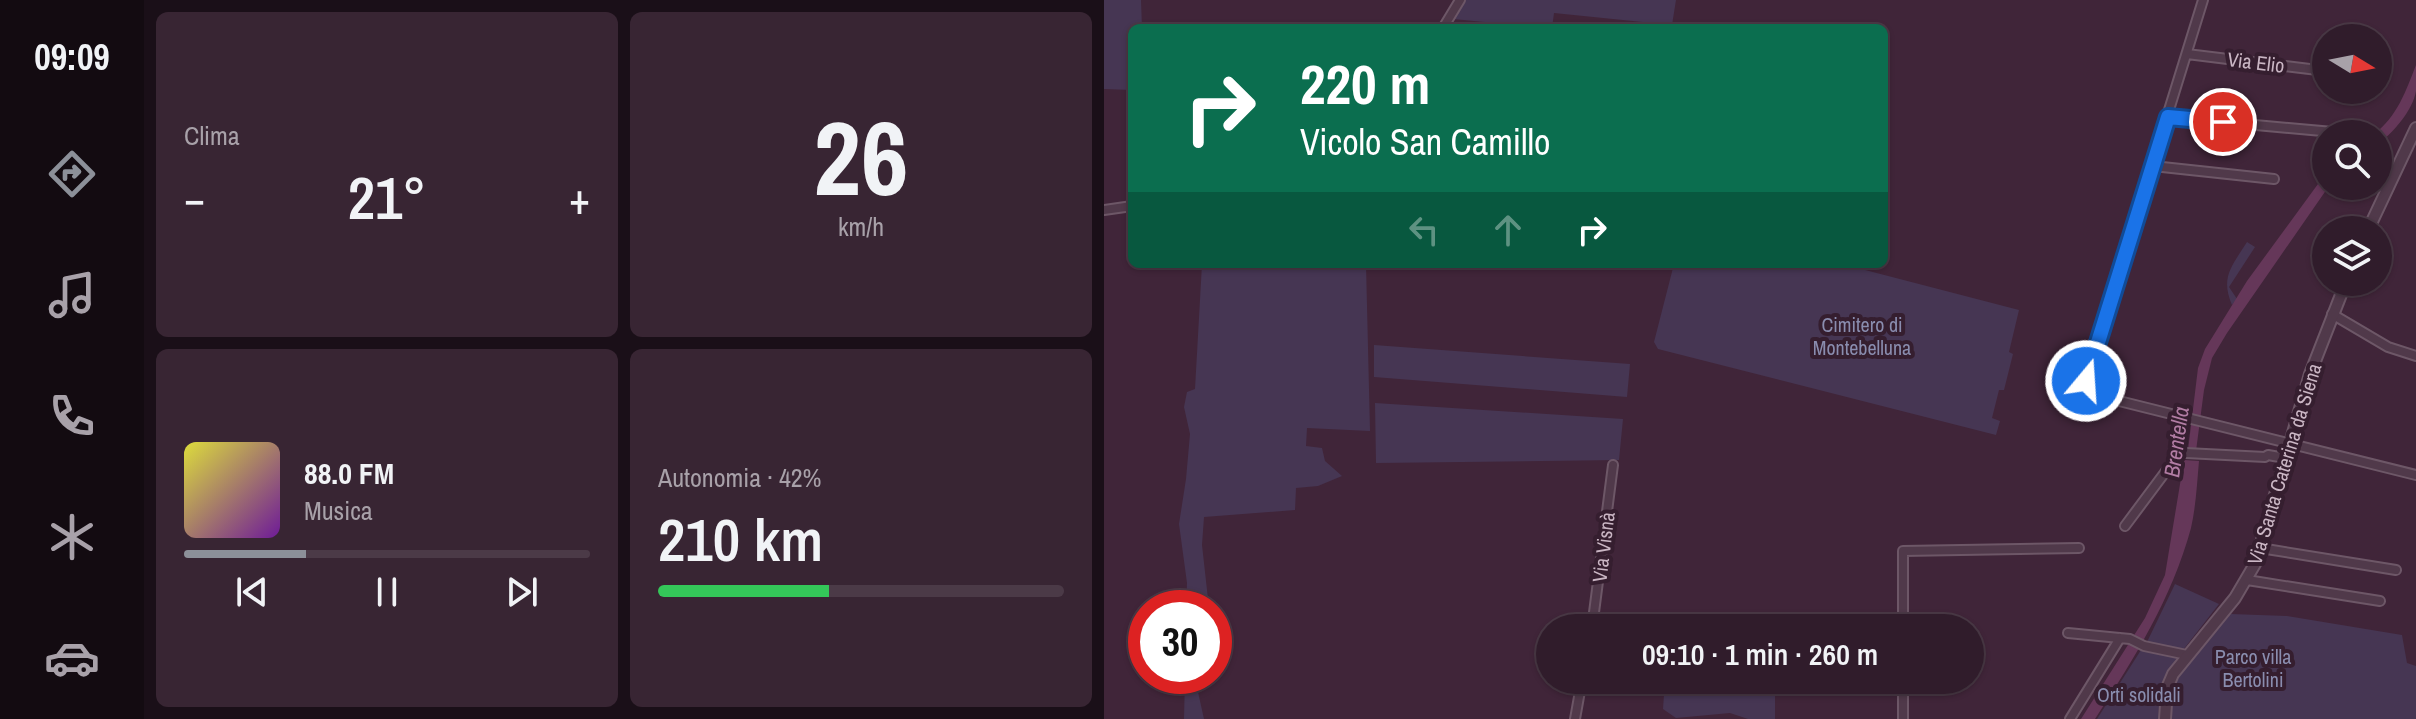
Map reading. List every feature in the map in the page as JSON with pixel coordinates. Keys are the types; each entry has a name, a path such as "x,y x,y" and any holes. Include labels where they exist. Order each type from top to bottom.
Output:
{"street":[{"path":"1445,24 1460,0"},
{"path":"2082,391 2203,0"},
{"name":"Via Elio","path":"2187,54 2312,69"},
{"path":"2168,117 2312,130"},
{"path":"2375,216 2416,128"},
{"path":"2153,166 2274,179"},
{"path":"1104,210 1128,207"},
{"name":"Via Santa Caterina da Siena","path":"2165,719 2167,688 2173,674 2247,580 2260,548 2310,374 2340,296"},
{"path":"2332,314 2388,347 2416,356"},
{"path":"2067,388 2416,475"},
{"path":"2125,526 2175,459 2185,453 2285,458"},
{"name":"Via Visnà","path":"1594,614 1613,465"},
{"path":"1903,614 1903,551 2079,548"},
{"path":"2260,548 2396,570"},
{"path":"2247,580 2380,601"},
{"path":"2068,633 2131,640 2144,646 2187,655"},
{"path":"2070,719 2120,638"},
{"path":"1575,719 1579,694"},
{"path":"1903,694 1903,719"}],"green space":[{"path":"1104,0 1141,0 1142,24 1128,24 1128,90 1104,89"},
{"path":"1466,0 1676,0 1672,24 1554,13 1553,24 1453,19"},
{"path":"2247,242 2255,247 2229,287 2237,299 2232,305 2227,287 2229,272"},
{"path":"1202,268 1366,268 1370,431 1307,428 1306,446 1322,448 1325,461 1342,476 1318,486 1296,488 1295,510 1204,517 1202,545 1207,590 1187,590 1179,524 1190,434 1184,407 1187,392 1195,389"},
{"name":"Cimitero di Montebelluna","path":"1673,268 1857,268 2019,310 2004,390 1999,390 1992,418 2000,421 1996,435 1658,349 1654,342"},
{"path":"1374,345 1630,364 1627,397 1374,377"},
{"path":"1375,403 1623,419 1619,460 1376,463"},
{"path":"2175,584 2219,604 2183,650 2147,642"},
{"name":"Parco villa Bertolini","path":"2231,614 2287,616 2402,635 2407,663 2416,666 2416,719 2170,719 2172,695 2179,678"},
{"name":"Orti solidali","path":"2141,650 2178,656 2162,686 2159,719 2097,719"},
{"path":"1185,694 1198,694 1204,719 1184,719"},
{"path":"1664,694 1775,694 1775,719 1748,719 1730,713 1676,718 1663,709"}],"shaded area":[{"path":"2416,65 2414,98 2407,113 2392,131 2392,120 2388,120 2404,94"},
{"path":"2312,192 2312,200 2319,200 2212,358 2204,390 2196,451 2188,450 2198,368 2205,349 2247,281"},
{"path":"2184,460 2199,461 2194,511 2183,554 2163,603 2138,651 2095,719 2081,719 2145,618 2165,575"}],"route":[{"path":"2086,381 2168,117 2223,122"}],"water label":[{"name":"Brentella","path":"2176,442"}]}
